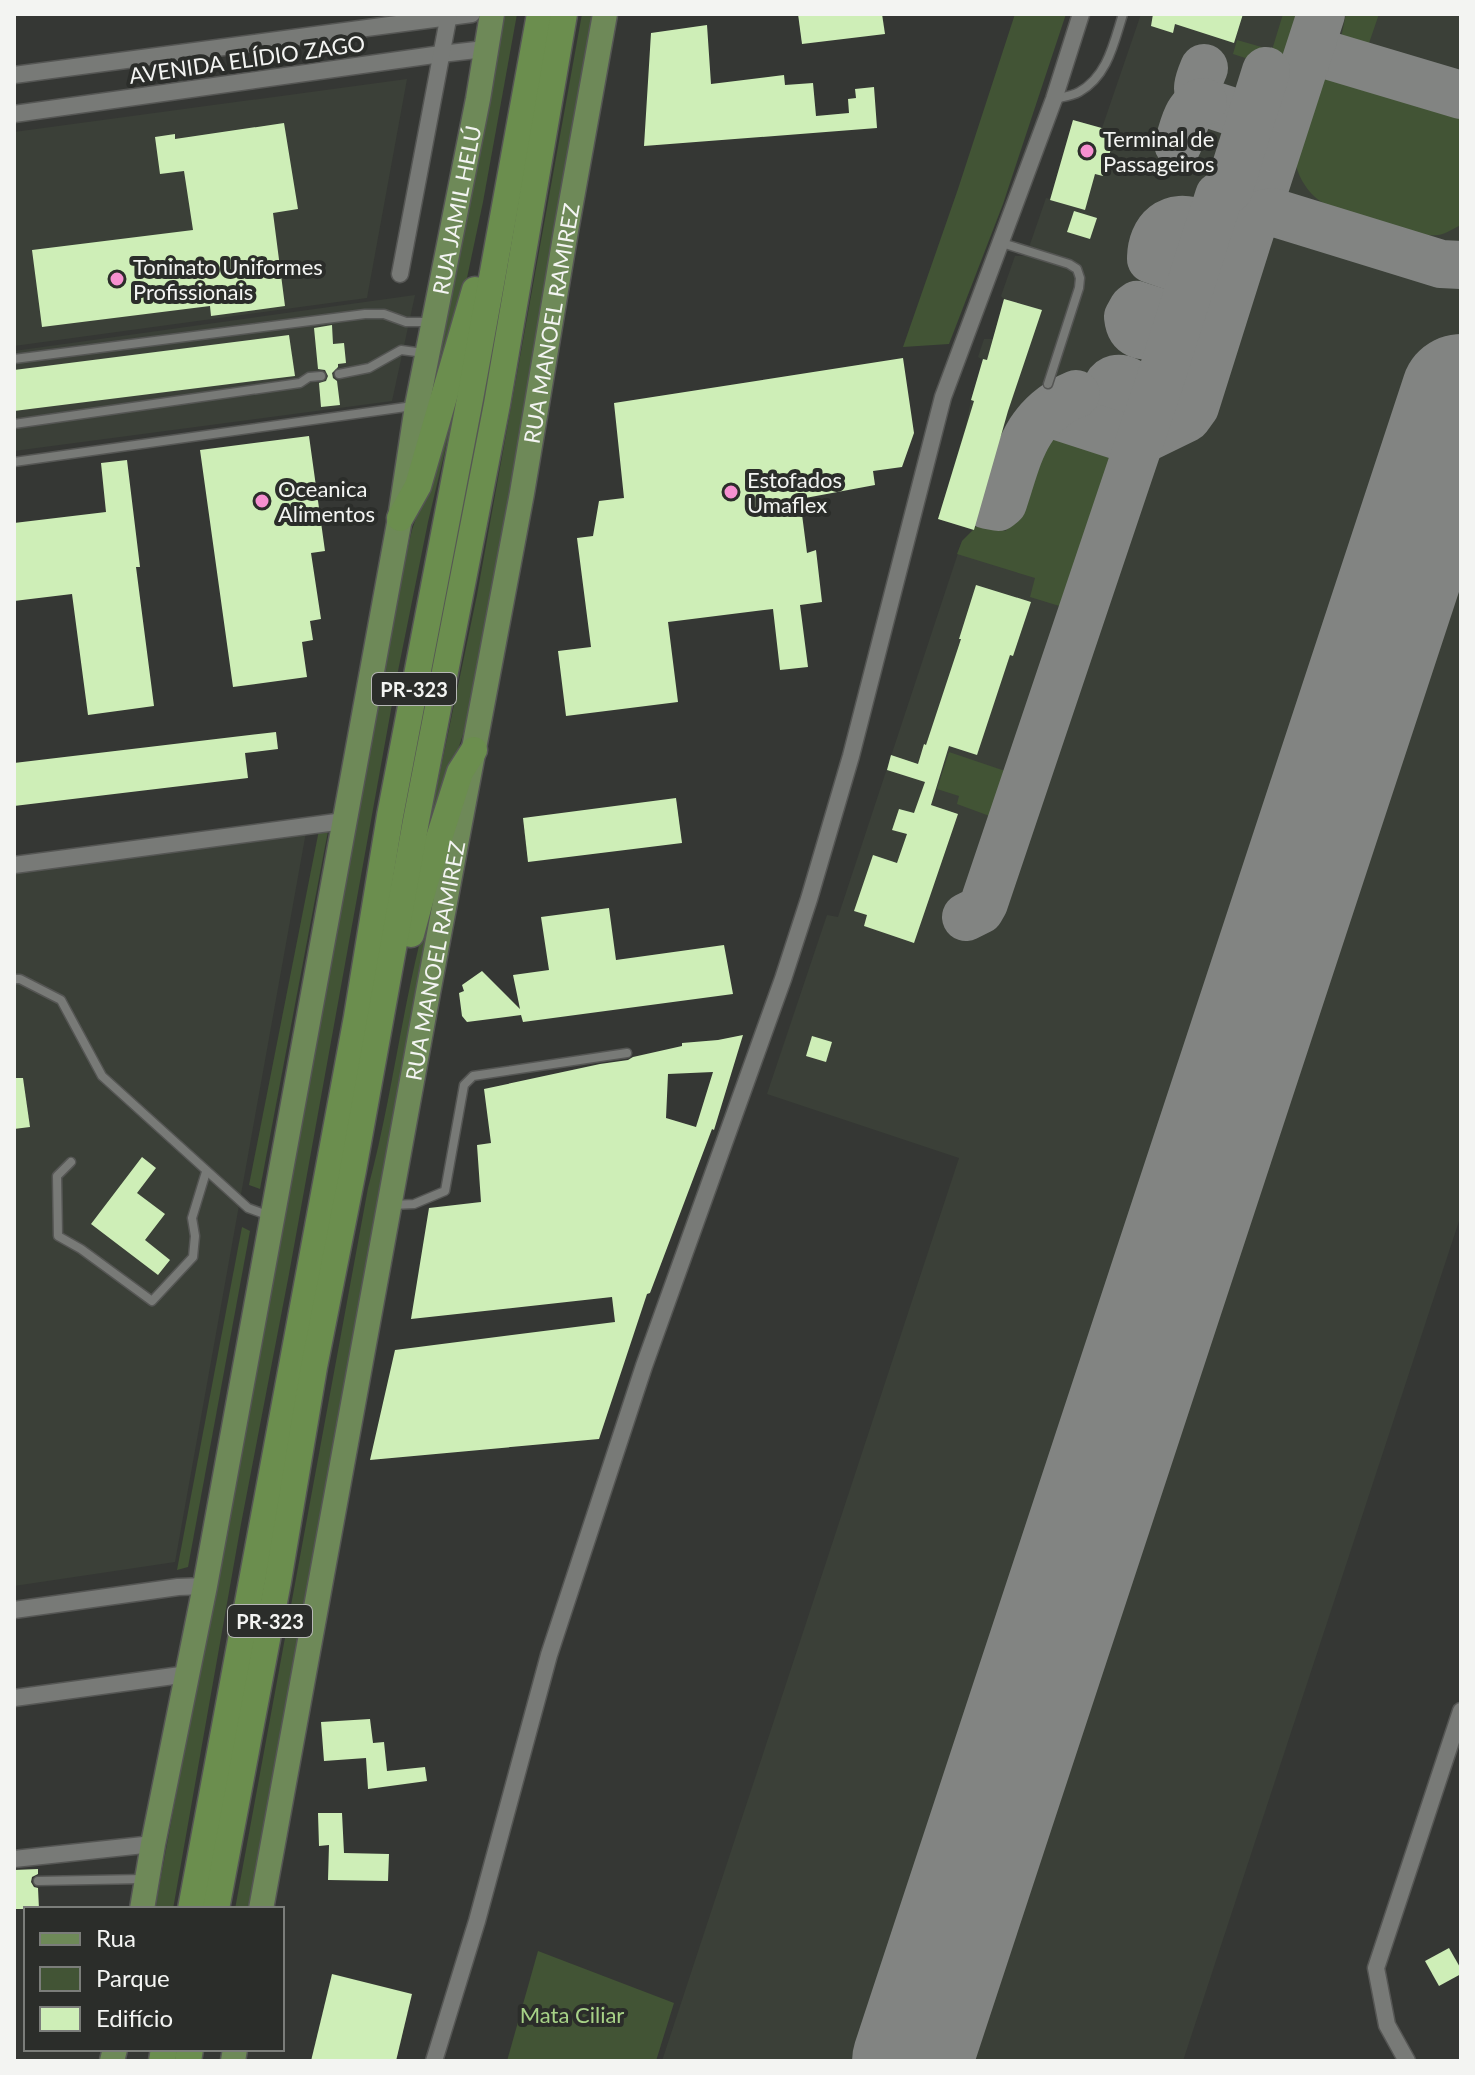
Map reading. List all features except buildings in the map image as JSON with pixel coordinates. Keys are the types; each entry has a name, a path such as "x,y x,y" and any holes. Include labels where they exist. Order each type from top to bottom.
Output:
{"highway":[{"name":"PR-323","path":"191,1907 540,14"},
{"name":"PR-323","path":"216,1907 278,1581 314,1367 500,388 564,14"},
{"path":"400,518 418,486 490,239 501,224"},
{"path":"353,1170 385,1087 412,928 460,772 474,750"}],"main road":[{"name":"RUA JAMIL HELÚ","path":"142,1907 205,1586 400,518 417,406 492,14"},
{"name":"RUA MANOEL RAMIREZ","path":"261,1907 522,493 605,14"}],"street":[{"name":"AVENIDA ELÍDIO ZAGO","path":"14,75 472,14"},
{"path":"434,2061 477,1921 549,1655 644,1366 809,899 851,756 943,397 1054,99 1081,14"},
{"path":"400,274 449,16"},
{"name":"AVENIDA ELÍDIO ZAGO","path":"14,114 485,49"},
{"path":"14,865 344,821"},
{"path":"14,1610 205,1586"},
{"path":"14,1698 188,1674"},
{"path":"1407,2061 1387,2025 1376,1968 1461,1711"},
{"path":"14,1859 153,1844"}],"lane":[{"path":"1054,99 1079,92 1096,79 1107,63 1123,14"},
{"path":"1002,243 1069,264 1077,269 1080,278 1048,384"},
{"path":"14,359 365,314 384,314 406,322 434,322"},
{"path":"339,374 369,368 401,350 428,353"},
{"path":"14,424 300,383 309,377 321,376"},
{"path":"14,462 417,406"},
{"path":"14,979 20,979 61,1000 102,1076 248,1208 272,1216"},
{"path":"391,1205 414,1204 445,1191 464,1085 473,1076 627,1053"},
{"path":"71,1162 57,1176 58,1236 152,1301 193,1257 195,1236 192,1218 206,1172"},
{"path":"38,1881 148,1880"}],"shaded area":[{"path":"1141,14 1461,14 1461,1215 1183,2061 662,2061 959,1158 767,1094 827,915 838,917 962,541 973,530 938,519 983,360 978,357 984,339 993,339 1004,299 1001,296 1015,256 1026,256 1046,198 1050,199 1073,120 1102,128"},
{"path":"407,79 367,298 14,346 14,132"},
{"path":"415,295 392,401 14,451 14,351"},
{"path":"306,832 175,1562 14,1586 14,871"}],"green space":[{"path":"502,14 517,14 463,297 434,397 448,297"},
{"path":"582,14 598,14 499,560 469,716 430,835 427,834 477,595"},
{"path":"1015,14 1066,14 1003,204 949,344 903,347 958,189"},
{"path":"1283,14 1309,14 1291,73 1233,54 1237,40 1272,50"},
{"path":"1346,14 1379,14 1369,43 1364,47 1351,46 1341,38"},
{"path":"1322,65 1461,110 1461,225 1438,235 1411,233 1355,217 1324,203 1311,193 1298,170 1295,150 1304,112"},
{"path":"459,392 428,522 398,671 173,1907 155,1907 396,598 412,530"},
{"path":"1061,428 1118,448 1066,608 1030,597 1035,578 957,554 962,541 979,524 1006,531 1042,429"},
{"path":"949,752 1011,773 995,818 957,804 959,796 937,789"},
{"path":"319,830 328,831 260,1189 249,1185"},
{"path":"440,872 251,1907 235,1907 368,1188 428,911"},
{"path":"242,1227 250,1231 188,1567 177,1570"},
{"name":"Mata Ciliar","path":"538,1951 674,2003 656,2061 507,2061"}],"taxiway":[{"path":"1267,207 1263,196 1265,187 1321,14"},
{"path":"1310,50 1461,95"},
{"path":"1204,68 1198,90 1203,102 1283,128"},
{"path":"966,917 980,910 984,903 1219,196 1229,189 1266,71"},
{"path":"1178,144 1189,113 1203,102"},
{"path":"1057,416 1128,439 1146,438 1187,418 1195,407 1253,223 1262,214 1272,212 1441,264 1461,265"},
{"path":"1204,222 1180,220 1165,226 1155,239 1151,259 1194,274 1200,287 1214,294"},
{"path":"1158,335 1134,332 1128,317 1133,308 1137,305 1193,323 1205,332"},
{"path":"1104,402 1107,386 1115,379 1127,381 1140,390"},
{"path":"987,505 998,507 1003,503 1019,453 1034,426 1059,403 1076,394"}],"runway":[{"path":"912,2061 1461,394"}],"place":[{"name":"Terminal de Passageiros","path":"1087,151"},
{"name":"Toninato Uniformes Profissionais","path":"117,279"},
{"name":"Estofados Umaflex","path":"731,492"},
{"name":"Oceanica Alimentos","path":"262,501"}]}
